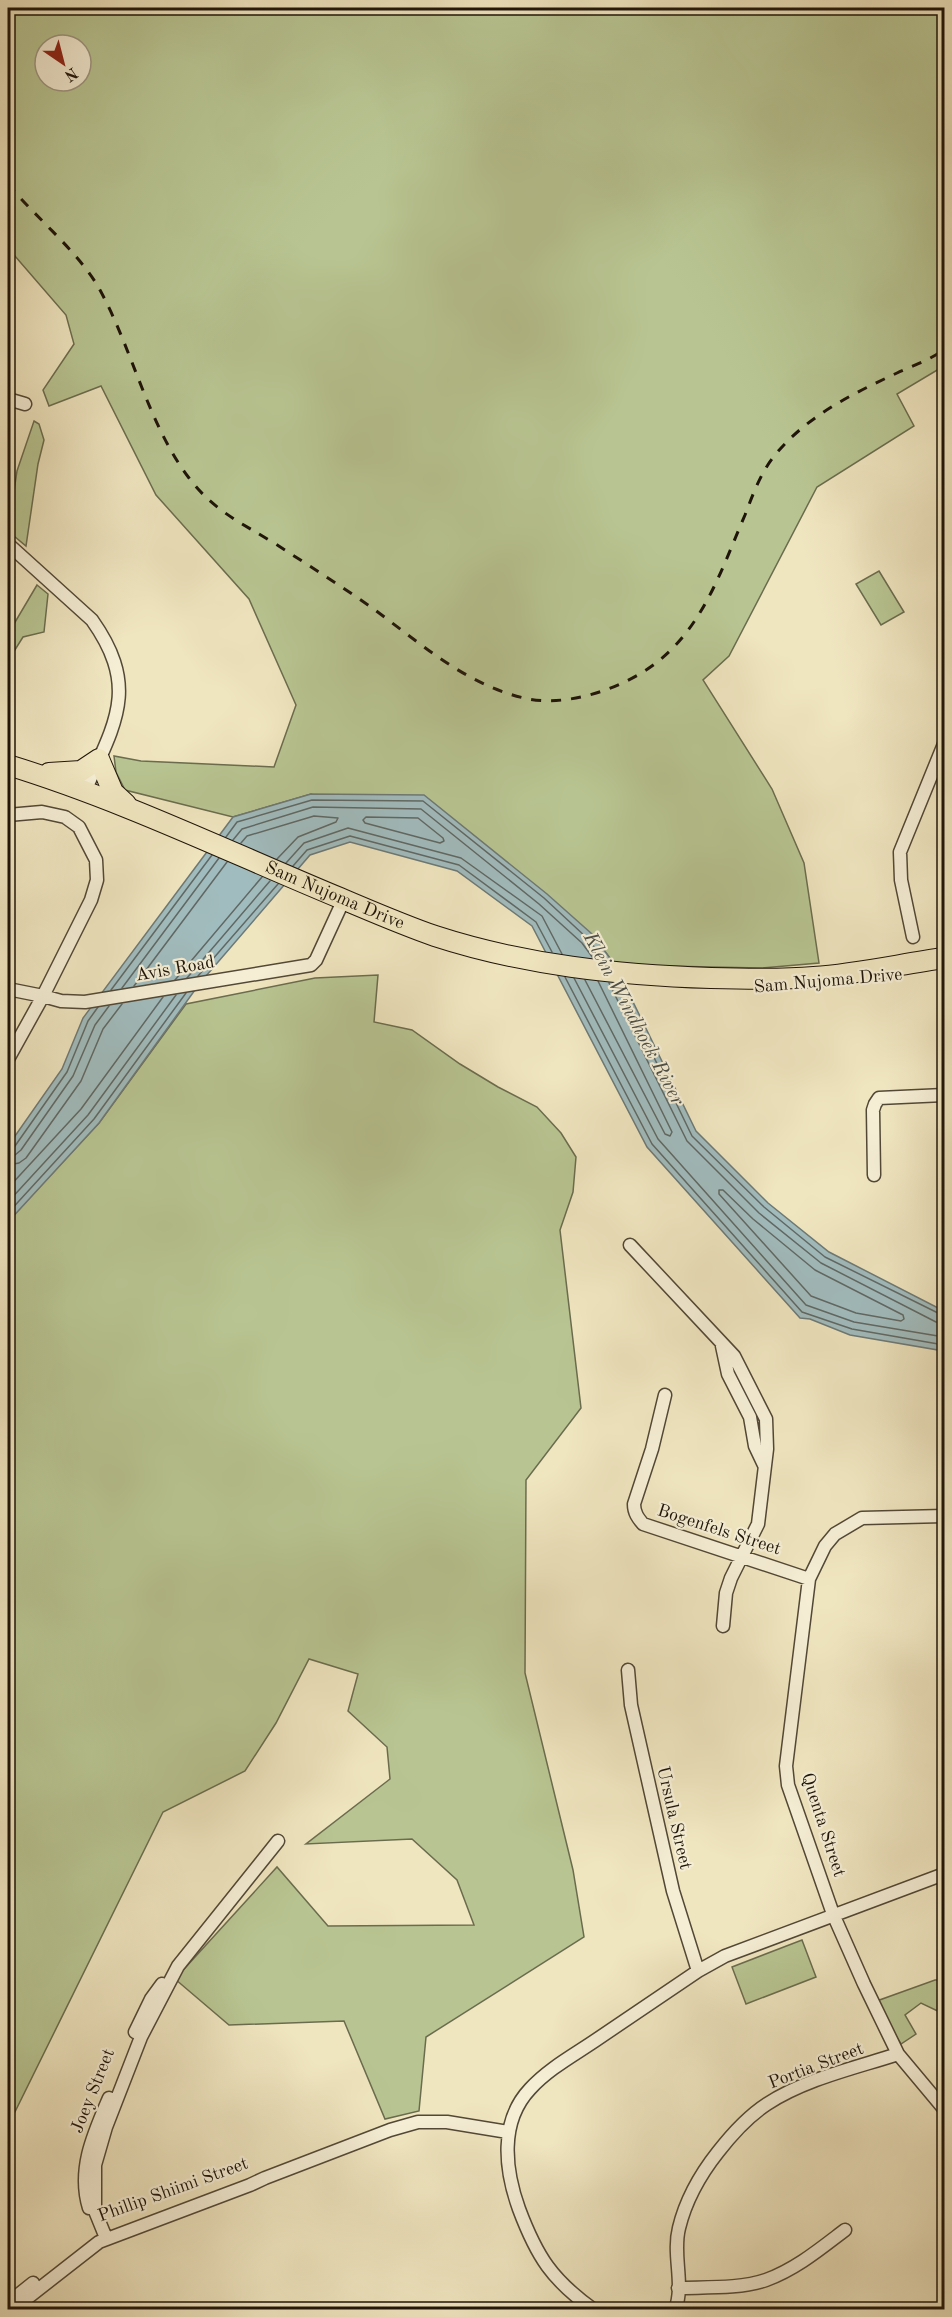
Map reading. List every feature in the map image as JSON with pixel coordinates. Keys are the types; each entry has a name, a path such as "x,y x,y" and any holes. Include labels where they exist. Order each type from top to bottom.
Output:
{"highway":[{"path":"34,773 81,771 99,759 113,792 124,802 146,815"},
{"name":"Sam Nujoma Drive","path":"8,765 146,815 392,921 438,937 519,957 582,969 636,975 755,980 814,977 945,958"},
{"name":"Sam Nujoma Drive","path":"677,978 709,985 758,988 854,983 945,969"}],"street":[{"path":"8,399 25,404"},
{"path":"8,544 92,620 102,634 114,659 120,682 119,704 112,729 85,791"},
{"path":"913,937 901,880 900,852 945,744"},
{"path":"8,814 42,812 65,817 79,827 96,860 97,879 91,900 43,996 8,1059"},
{"name":"Avis Road","path":"8,989 61,1001 85,1002 304,968 316,960 344,900"},
{"path":"874,1175 873,1110 876,1101 879,1098 945,1095"},
{"path":"630,1245 734,1356 766,1419 768,1439 758,1524 731,1578 726,1593 723,1626"},
{"path":"723,1346 731,1383 750,1417 755,1446 764,1465"},
{"path":"731,1383 734,1377 745,1376"},
{"name":"Bogenfels Street","path":"665,1395 652,1449 634,1504 634,1511 643,1524 809,1579"},
{"name":"Quenta Street","path":"945,1516 862,1518 835,1534 825,1546 809,1579 786,1766 788,1785 833,1914 898,2054 945,2109"},
{"name":"Ursula Street","path":"628,1670 631,1704 673,1891 698,1971"},
{"name":"Joey Street","path":"102,2237 85,2186 85,2165 137,2027 151,1999 170,1972 178,1966 278,1841"},
{"path":"594,2310 558,2281 546,2266 534,2244 512,2191 507,2156 508,2132 520,2101 544,2075 698,1971 725,1956 945,1874"},
{"name":"Portia Street","path":"675,2310 678,2302 677,2232 688,2197 702,2171 731,2136 767,2104 785,2094 804,2085 898,2054"},
{"name":"Phillip Shiimi Street","path":"8,2302 102,2237 248,2179 265,2178 390,2130 418,2122 447,2122 508,2132"},
{"path":"678,2288 764,2281 795,2266 845,2230"},
{"name":"Phillip Shiimi Street","path":"12,2310 102,2237"}],"green space":[{"path":"8,8 944,8 944,366 897,394 914,426 817,487 729,656 703,680 772,789 804,863 819,963 761,968 615,965 592,934 311,794 233,817 125,790 116,772 114,756 141,761 274,767 296,705 249,599 156,495 101,386 49,406 43,390 74,344 66,315 8,248"},
{"path":"34,421 39,424 44,440 38,464 26,546 8,531 17,471"},
{"path":"879,571 904,612 881,625 856,584"},
{"path":"37,585 48,594 44,632 23,637 8,661 8,634"},
{"path":"378,975 374,1022 412,1030 460,1064 537,1107 561,1133 576,1157 573,1192 560,1230 581,1408 526,1480 525,1673 573,1870 584,1937 426,2037 419,2111 385,2119 344,2021 229,2025 175,1979 277,1867 328,1926 474,1925 457,1880 412,1839 306,1844 390,1779 387,1747 348,1711 358,1674 309,1659 276,1723 245,1771 163,1812 8,2126 8,1221 99,1123 186,1004 315,978"},
{"path":"802,1940 816,1977 746,2004 732,1967"},
{"path":"935,1980 944,1980 944,2014 921,2003 905,2015 916,2034 901,2044 874,2002"}],"water":[{"name":"Klein Windhoek River","path":"311,794 424,795 547,894 592,934 615,965 696,1131 768,1203 829,1252 944,1311 944,1351 850,1335 810,1319 800,1318 647,1147 532,926 457,871 350,842 310,855 200,983 99,1123 8,1222 8,1146 62,1069 83,1018 233,817"}],"railway":[{"path":"8,184 81,262 100,290 112,313 162,434 189,478 208,499 228,515 358,598 436,656 478,681 524,698 558,700 593,694 627,681 656,663 687,632 710,595 754,491 775,455 801,429 831,407 863,389 927,360 944,349"}]}
